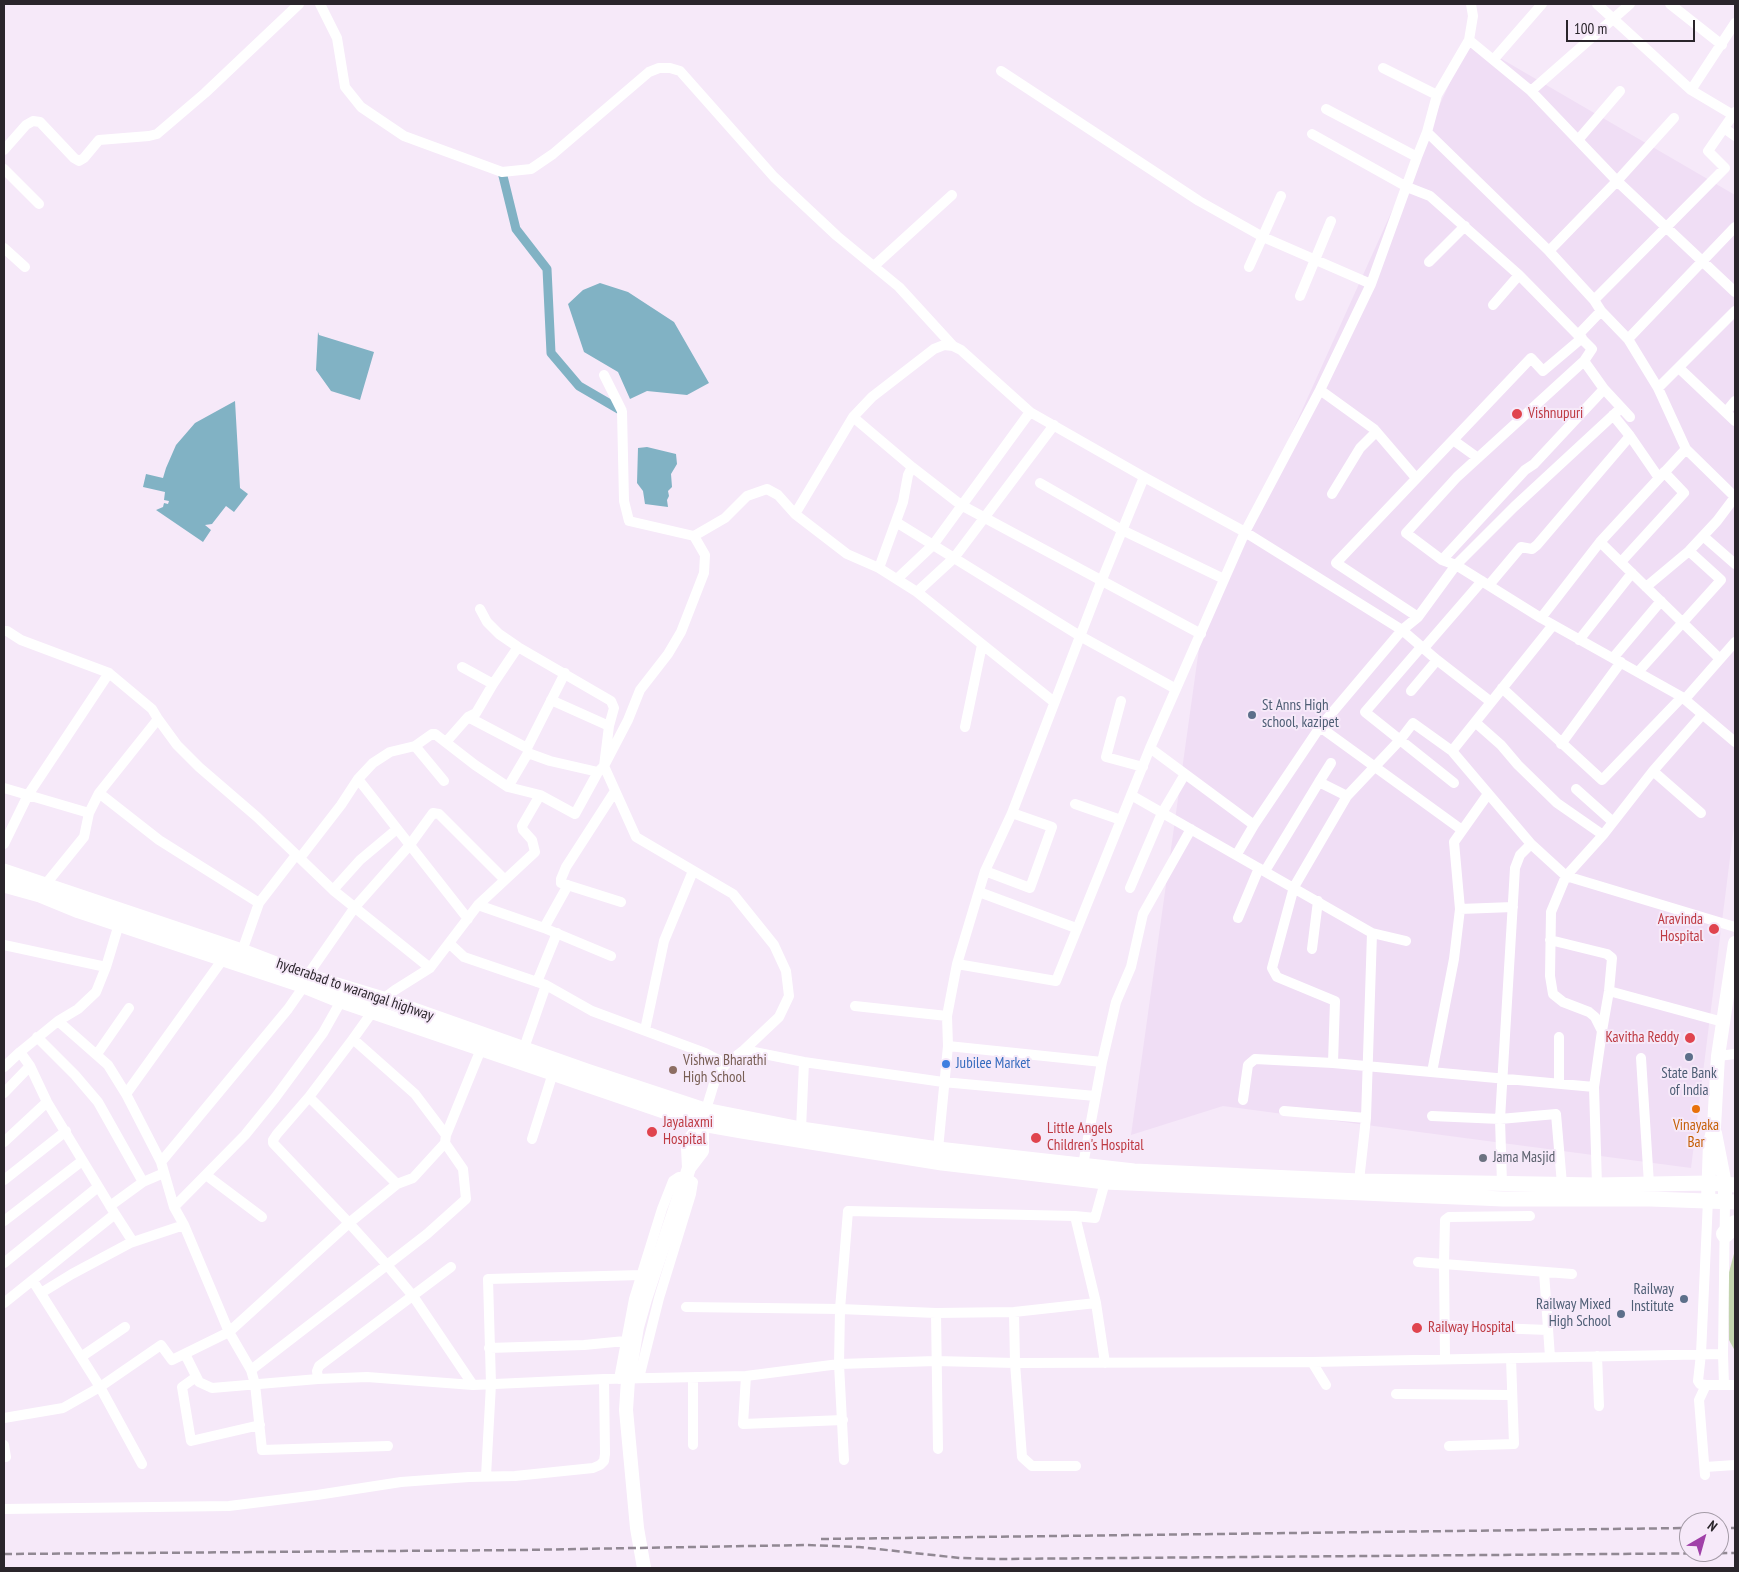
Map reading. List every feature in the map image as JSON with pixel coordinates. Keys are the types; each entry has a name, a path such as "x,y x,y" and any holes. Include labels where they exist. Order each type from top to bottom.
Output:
{"main road":[{"name":"hyderabad to warangal highway","path":"4,871 242,951 306,981 383,999 524,1048 704,1117"},
{"path":"4,885 40,895 223,959 306,981 341,1001 553,1073 704,1117 942,1162 1105,1182 1503,1199 1650,1198 1730,1202"},
{"path":"704,1117 938,1149 1134,1171 1359,1181 1597,1185 1708,1183 1730,1185"}],"street":[{"path":"4,150 26,125 32,121 40,122 79,161 84,158 99,140 156,134 205,93 299,4"},
{"path":"320,4 337,38 345,87 361,107 404,136 502,172 531,169 553,154 649,72 659,68 670,68 680,71 774,177 836,236 899,287 954,346 961,350 1030,412 1245,532 1402,630 1491,702"},
{"path":"957,964 1056,981 1142,767 1245,532 1320,390 1372,284 1416,157 1427,132 1437,95 1469,40 1473,16 1471,4"},
{"path":"1494,59 1542,4"},
{"path":"1594,300 1725,168 1708,152 1734,113 1691,90 1597,4"},
{"path":"1531,91 1630,4"},
{"path":"1670,4 1722,45"},
{"path":"1691,90 1735,23"},
{"path":"1469,40 1531,91 1618,180 1735,292"},
{"path":"1383,68 1437,95"},
{"path":"1002,70 1199,201 1263,237 1372,284"},
{"path":"1578,140 1620,91"},
{"path":"1326,109 1416,157"},
{"path":"1549,251 1618,180 1674,118"},
{"path":"1724,128 1735,136"},
{"path":"1427,132 1549,251 1628,339 1658,388 1686,449 1735,497 1717,521 1689,551 1646,587"},
{"path":"1312,134 1407,187 1430,196 1519,275 1592,349 1584,361 1457,477 1406,533 1442,560 1456,565 1541,618 1639,671 1684,698 1735,742"},
{"path":"4,170 39,204"},
{"path":"874,266 952,194"},
{"path":"1249,267 1282,196"},
{"path":"1300,296 1330,221"},
{"path":"1429,262 1464,226"},
{"path":"1628,339 1735,227"},
{"path":"4,250 25,267"},
{"path":"1493,305 1519,275"},
{"path":"1418,617 1336,563 1531,358 1543,372 1580,337 1601,311"},
{"path":"1658,388 1735,311"},
{"path":"795,514 853,417 872,397 934,349 944,345 954,346"},
{"path":"1584,361 1604,389 1630,417"},
{"path":"1679,368 1735,421"},
{"path":"604,375 622,411 624,501 628,521 694,536 725,518 747,496 767,489 778,495 795,514 847,554 879,568 917,592 1054,702"},
{"path":"1442,560 1524,470 1534,464 1604,389"},
{"path":"1320,390 1363,419 1416,478"},
{"path":"1726,412 1735,400"},
{"path":"1237,854 1254,825 1320,727 1402,630 1418,617 1456,565 1514,507 1621,408"},
{"path":"897,579 933,545 1030,412"},
{"path":"1613,415 1661,475 1684,493 1621,562"},
{"path":"853,417 961,505 1101,582 1201,634"},
{"path":"917,592 954,558 1054,425"},
{"path":"1332,494 1360,448 1376,432"},
{"path":"1454,783 1365,712 1423,647 1521,548 1532,549 1537,545 1630,436"},
{"path":"1453,440 1478,458"},
{"path":"1541,618 1600,542 1686,449"},
{"path":"879,568 903,502 908,474 912,467"},
{"path":"938,1149 948,1046 947,1016 957,964 985,872 1012,814 1101,582 1144,477"},
{"path":"1040,482 1122,530 1224,580"},
{"path":"896,522 1080,636 1176,689"},
{"path":"242,951 259,903 341,805 358,779 372,764 390,752 415,746 432,734 436,734 475,765 508,787 540,795 575,814 628,720 640,690 668,654 680,632 704,573 705,555 694,536"},
{"path":"1703,536 1735,564"},
{"path":"1600,542 1720,659"},
{"path":"1639,671 1721,580 1689,551"},
{"path":"1579,640 1632,573"},
{"path":"1561,744 1617,660 1661,602"},
{"path":"480,609 487,622 499,634 611,701 614,708 601,769 615,791 636,837 733,894 774,945 786,971 790,996 779,1017 726,1064 716,1077 704,1117 702,1151 686,1176 637,1327 628,1380 626,1410 644,1568"},
{"path":"1452,751 1553,625"},
{"path":"5,634 109,673 152,709 177,745 194,762 257,817 334,890 430,968"},
{"path":"1502,688 1602,780 1684,698 1735,642"},
{"path":"966,727 982,645"},
{"path":"446,742 468,717 476,714 493,684 518,647"},
{"path":"1411,691 1437,660"},
{"path":"462,667 493,684"},
{"path":"4,844 28,795 109,673"},
{"path":"508,787 565,673"},
{"path":"551,700 609,726"},
{"path":"1121,701 1106,757 1142,767"},
{"path":"1602,1031 1595,1017 1589,1012 1563,1002 1553,994 1550,976 1551,912 1566,876 1603,835 1653,771 1702,715"},
{"path":"468,717 550,761 601,769"},
{"path":"45,885 84,837 90,813 99,793 158,718"},
{"path":"1476,722 1557,803 1603,835"},
{"path":"1333,1063 1335,1002 1277,976 1272,968 1294,887 1347,796 1400,740 1413,723 1452,751 1532,844 1566,876 1735,927"},
{"path":"1320,727 1462,830"},
{"path":"415,746 444,781"},
{"path":"1150,748 1254,825"},
{"path":"1238,918 1262,869 1331,762"},
{"path":"1653,771 1701,813"},
{"path":"1130,888 1162,813 1185,774"},
{"path":"358,779 468,919"},
{"path":"1319,782 1347,796"},
{"path":"4,788 90,813"},
{"path":"1576,789 1613,822"},
{"path":"615,791 564,871 561,884 621,902"},
{"path":"99,793 159,840 259,903"},
{"path":"1432,1072 1454,959 1460,909 1454,842 1488,794"},
{"path":"383,999 430,968 478,905 504,879 536,852 532,840 523,830 522,826 540,795"},
{"path":"1131,795 1372,933 1406,941"},
{"path":"1075,804 1121,820"},
{"path":"161,1162 288,1009 355,907 409,846 433,813 439,814 504,879"},
{"path":"985,872 1030,888 1052,826 1012,814"},
{"path":"334,890 360,860 397,829"},
{"path":"1083,1165 1095,1096 1116,1002 1131,967 1143,914 1191,829"},
{"path":"1502,1184 1500,1119 1515,868 1520,855 1532,844"},
{"path":"645,1030 664,941 693,871"},
{"path":"544,928 568,885"},
{"path":"979,892 1076,928"},
{"path":"1312,949 1318,901"},
{"path":"478,905 544,928 611,956"},
{"path":"1460,909 1513,908"},
{"path":"4,1067 58,1021 78,1009 96,992 120,924"},
{"path":"524,1048 557,933"},
{"path":"1359,1181 1366,1118 1372,933"},
{"path":"1550,940 1611,956 1613,962 1594,1087 1597,1185"},
{"path":"1735,942 1718,1056 1714,1127 1710,1143 1701,1354 1698,1380 1700,1384 1706,1385 1735,1385"},
{"path":"450,944 464,957 542,983 592,1011 705,1053 726,1064"},
{"path":"4,946 106,967"},
{"path":"126,1094 223,959"},
{"path":"1609,991 1723,1022"},
{"path":"174,1207 245,1134 290,1079 323,1033 341,1001"},
{"path":"855,1006 947,1016"},
{"path":"97,1054 129,1008"},
{"path":"373,1012 309,1097 277,1134 273,1143 349,1223 413,1296 473,1385"},
{"path":"58,1021 108,1065 126,1094 161,1162 174,1207 184,1225 229,1332 251,1370 256,1384 262,1450 388,1446"},
{"path":"1559,1037 1559,1084"},
{"path":"37,1038 75,1075 98,1102 143,1182"},
{"path":"251,1370 427,1234 466,1199 463,1169 415,1094 353,1040"},
{"path":"948,1046 1102,1062"},
{"path":"4,1418 63,1408 100,1387 161,1344 172,1360 229,1332 349,1223 397,1184 414,1178 445,1139 481,1048"},
{"path":"744,1050 804,1062 944,1082 1095,1096"},
{"path":"20,1052 30,1066 47,1102 66,1131 82,1161 133,1242"},
{"path":"1718,1056 1735,1054"},
{"path":"1641,1058 1649,1184"},
{"path":"1243,1100 1248,1065 1255,1059 1333,1063 1594,1087"},
{"path":"801,1129 804,1062"},
{"path":"4,1093 30,1066"},
{"path":"532,1139 553,1073"},
{"path":"309,1097 397,1184"},
{"path":"4,1142 47,1102"},
{"path":"1284,1111 1366,1118"},
{"path":"1432,1116 1500,1119 1556,1114 1562,1184"},
{"path":"1714,1127 1730,1185 1730,1229 1722,1354 1724,1385"},
{"path":"4,1180 66,1131"},
{"path":"4,1221 82,1161"},
{"path":"4,1303 32,1281 143,1182 164,1173"},
{"path":"206,1175 262,1217"},
{"path":"619,1379 634,1299 673,1181 679,1177 686,1176"},
{"path":"639,1378 659,1298 691,1194 692,1182 686,1176"},
{"path":"844,1460 839,1364 840,1309 848,1211 1095,1218 1105,1182"},
{"path":"4,1262 98,1187"},
{"path":"1076,1216 1096,1303 1105,1363"},
{"path":"1445,1359 1444,1224 1446,1218 1530,1216"},
{"path":"41,1293 72,1274 133,1242 184,1225"},
{"path":"1418,1262 1572,1274"},
{"path":"318,1379 316,1371 319,1366 451,1267"},
{"path":"1544,1272 1550,1357"},
{"path":"486,1476 491,1384 488,1279 642,1275"},
{"path":"32,1281 100,1387 142,1464"},
{"path":"686,1307 840,1309 936,1313 1014,1312 1096,1303"},
{"path":"1014,1312 1015,1363 1022,1457 1032,1466 1076,1466"},
{"path":"936,1313 938,1449"},
{"path":"1445,1326 1548,1330"},
{"path":"81,1357 125,1327"},
{"path":"489,1348 625,1342"},
{"path":"184,1354 199,1382 212,1388 367,1377 473,1385 604,1379 746,1376 839,1364 936,1362 1312,1362 1722,1354"},
{"path":"1597,1356 1599,1406"},
{"path":"1449,1446 1514,1444 1511,1358"},
{"path":"1312,1362 1326,1385"},
{"path":"746,1376 743,1424 843,1420"},
{"path":"196,1377 182,1387 191,1441 260,1425"},
{"path":"693,1378 693,1445"},
{"path":"4,1509 229,1506 401,1482 486,1476 515,1476 592,1468 604,1461 605,1454 604,1379"},
{"path":"1706,1385 1699,1400 1705,1471 1735,1465"},
{"path":"1396,1394 1512,1395"},
{"path":"4,1445 6,1456"}],"shaded area":[{"name":"Vishnupuri","path":"1469,40 1735,195 1735,818 1691,1168 1223,1106 1131,1135 1201,634"}],"green space":[{"path":"1735,1250 1735,1351 1729,1340 1728,1276"}],"water":[{"path":"600,283 628,292 674,322 709,383 687,395 647,391 630,399 618,372 584,352 568,304 583,290"},
{"path":"318,332 319,335 374,352 360,400 331,391 316,370"},
{"path":"235,401 240,488 248,494 234,512 226,506 212,524 205,525 211,530 203,542 156,510 163,507 164,503 168,504 169,501 164,500 165,492 143,487 146,474 163,478 176,445 195,423"},
{"path":"647,447 676,454 677,464 671,474 672,487 668,491 668,507 645,504 643,491 637,483 638,448"}],"waterway":[{"path":"502,172 516,229 547,269 551,353 579,386 622,411"}],"railway":[{"path":"821,1539 1679,1528"},
{"path":"1729,1528 1735,1528"},
{"path":"4,1554 521,1550 806,1545 859,1547 960,1558 997,1559 1735,1553"}],"place":[{"name":"Vishnupuri","path":"1517,414"},
{"name":"St Anns High school, kazipet","path":"1252,715"},
{"name":"Aravinda Hospital","path":"1714,929"},
{"name":"Kavitha Reddy","path":"1690,1038"},
{"name":"State Bank of India","path":"1689,1057"},
{"name":"Jubilee Market","path":"946,1064"},
{"name":"Vishwa Bharathi High School","path":"673,1070"},
{"name":"Vinayaka Bar","path":"1696,1109"},
{"name":"Jayalaxmi Hospital","path":"652,1132"},
{"name":"Little Angels Children's Hospital","path":"1036,1138"},
{"name":"Jama Masjid","path":"1483,1158"},
{"name":"Railway Institute","path":"1684,1299"},
{"name":"Railway Mixed High School","path":"1621,1314"},
{"name":"Railway Hospital","path":"1417,1328"}]}
